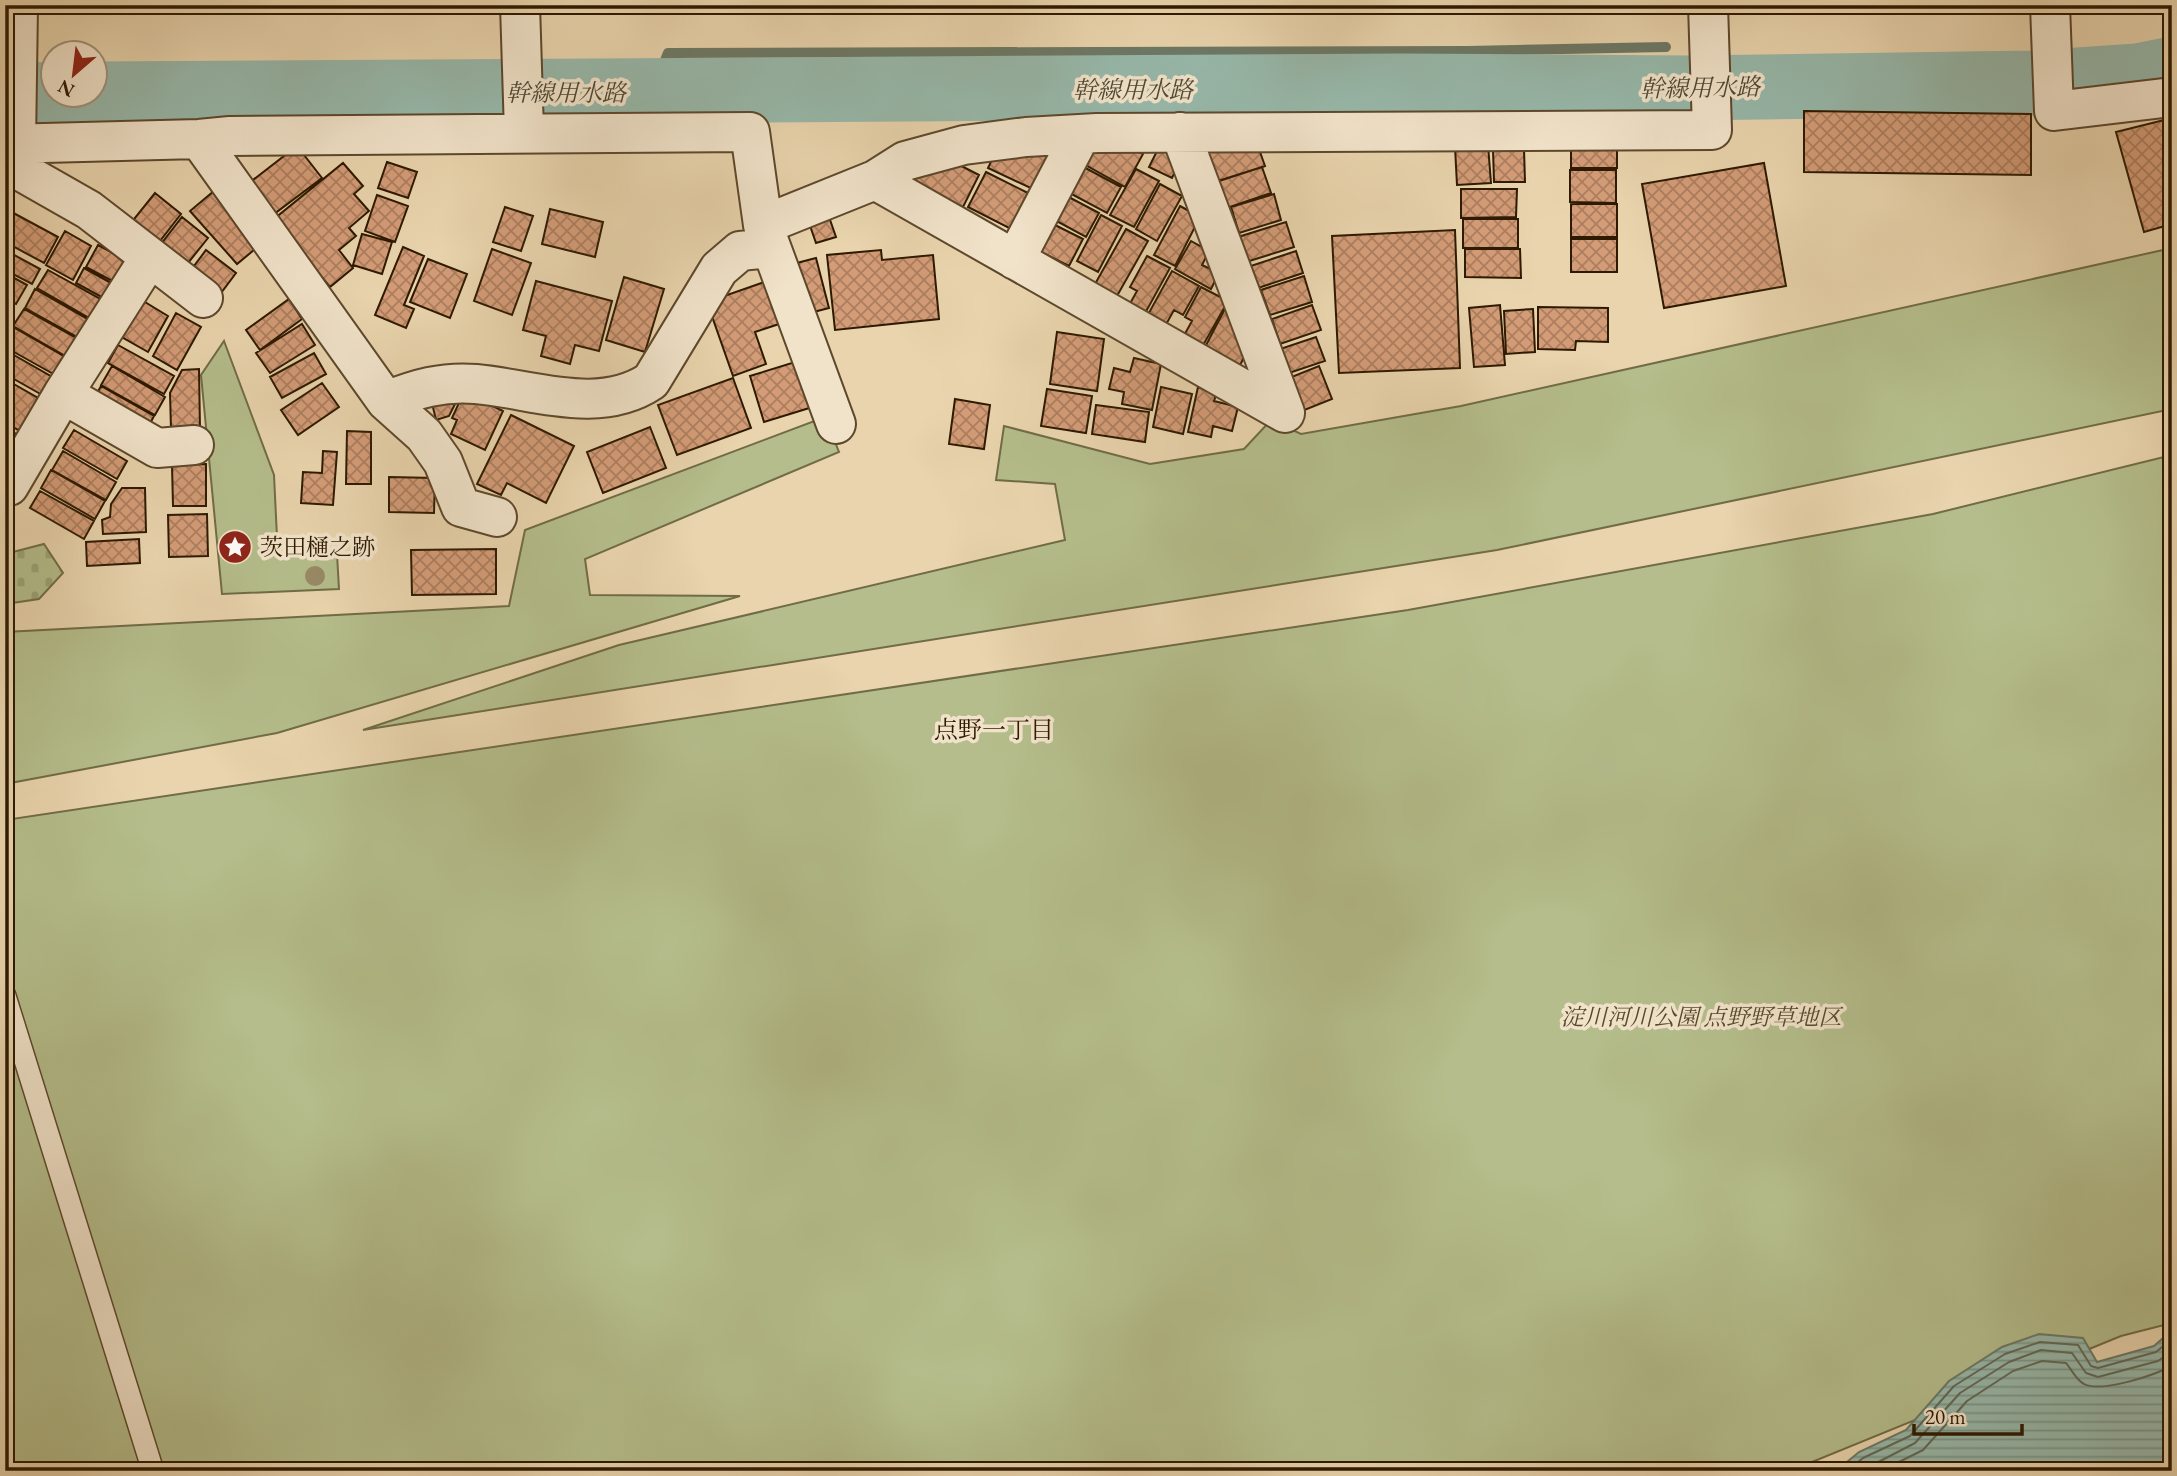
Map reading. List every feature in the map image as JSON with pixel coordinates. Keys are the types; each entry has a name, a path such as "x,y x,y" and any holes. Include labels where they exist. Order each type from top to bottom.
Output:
{"street":[{"path":"10,151 17,75 18,5"},
{"path":"520,5 524,124"},
{"path":"386,401 425,386 473,384 586,400 637,390 651,381 719,269 740,251 875,180 905,161 964,145 1026,137 1180,132 1712,130 1708,5"},
{"path":"2050,5 2054,111 2172,97"},
{"path":"10,151 230,136 524,124 750,132 767,237 836,424"},
{"path":"875,180 1284,414 1180,132"},
{"path":"1014,260 1081,134"},
{"path":"199,139 386,401 424,435 443,462 461,507 497,517"},
{"path":"10,151 203,298"},
{"path":"5,487 9,486 63,394 150,257"},
{"path":"63,394 157,448 194,445"}],"lane":[{"path":"5,996 153,1471"}],"green space":[{"path":"2172,248 2172,409 1497,550 363,730 619,645 1065,540 1055,484 996,480 1004,426 1150,464 1244,449 1271,420 1301,434 1461,406"},
{"path":"224,341 274,475 278,558 337,554 339,589 222,594 201,375"},
{"path":"825,417 839,452 585,559 590,595 740,596 277,733 5,784 5,632 509,606 525,530"},
{"name":"淀川河川公園 点野野草地区","path":"2172,455 2172,1323 2121,1336 1790,1471 5,1471 5,820 1408,610 1933,514"},
{"path":"44,544 63,573 39,599 5,604 5,554"}],"water":[{"path":"2172,1330 2172,1471 1836,1471 1859,1452 1906,1430 1949,1381 2002,1347 2039,1334 2083,1338 2097,1362 2154,1346"}],"building":[{"path":"1804,111 2031,114 2031,175 1804,172"},
{"path":"2172,118 2172,224 2144,232 2116,132"},
{"path":"1254,135 1265,166 1210,184 1198,149"},
{"path":"1571,139 1617,139 1617,168 1571,168"},
{"path":"1124,144 1143,154 1125,187 1082,163 1091,145"},
{"path":"1160,145 1182,156 1172,178 1149,167"},
{"path":"1488,145 1491,183 1457,185 1455,147"},
{"path":"297,146 322,178 274,214 249,183"},
{"path":"998,147 1052,153 1035,190 988,168"},
{"path":"1493,149 1524,149 1525,182 1494,182"},
{"path":"942,156 979,175 962,209 913,184 925,161"},
{"path":"387,162 417,172 408,198 378,188"},
{"path":"343,163 363,186 354,194 369,211 349,228 356,236 339,250 353,268 330,287 274,219"},
{"path":"1764,163 1786,286 1664,308 1642,184"},
{"path":"1078,164 1121,187 1107,213 1064,190"},
{"path":"1262,167 1271,193 1224,209 1215,182"},
{"path":"1136,169 1159,181 1134,227 1110,215"},
{"path":"1570,170 1616,170 1616,203 1570,202"},
{"path":"986,172 1030,194 1011,229 968,207"},
{"path":"1160,184 1182,196 1157,241 1136,229"},
{"path":"1461,189 1517,189 1516,217 1461,218"},
{"path":"214,191 260,245 237,264 190,211"},
{"path":"155,193 181,214 153,250 126,229"},
{"path":"1063,194 1099,213 1086,237 1051,218"},
{"path":"1274,194 1281,220 1239,233 1231,207"},
{"path":"377,195 408,206 395,242 365,231"},
{"path":"1571,204 1617,204 1617,237 1571,237"},
{"path":"1180,206 1200,217 1175,266 1154,255"},
{"path":"505,207 533,216 521,251 493,242"},
{"path":"6,209 58,237 44,263 5,242"},
{"path":"550,209 603,222 595,257 542,244"},
{"path":"828,214 836,237 816,243 808,220"},
{"path":"1101,215 1122,226 1098,272 1077,261"},
{"path":"182,217 208,238 180,273 154,253"},
{"path":"1463,219 1518,219 1518,248 1463,248"},
{"path":"1045,220 1083,239 1069,266 1031,247"},
{"path":"1286,222 1294,247 1243,263 1235,238"},
{"path":"1126,229 1148,241 1117,296 1095,284"},
{"path":"1455,230 1460,368 1339,373 1332,236"},
{"path":"65,231 91,246 73,280 46,265"},
{"path":"362,234 392,242 382,274 353,265"},
{"path":"1571,239 1617,239 1617,272 1571,272"},
{"path":"1191,241 1209,251 1202,265 1219,273 1211,289 1175,269"},
{"path":"98,245 128,261 116,283 86,267"},
{"path":"403,247 424,256 404,305 414,309 406,328 375,315"},
{"path":"492,249 531,263 512,315 474,301"},
{"path":"1465,249 1520,249 1521,278 1465,277"},
{"path":"5,250 40,269 32,284 5,270"},
{"path":"206,250 236,273 215,301 185,278"},
{"path":"881,250 882,260 933,255 939,319 835,330 827,255"},
{"path":"1296,251 1303,273 1252,290 1245,268"},
{"path":"1147,256 1170,268 1143,317 1127,309 1137,291 1130,287"},
{"path":"816,258 829,308 802,315 789,265"},
{"path":"428,259 467,274 450,318 410,302"},
{"path":"84,268 113,284 105,299 76,283"},
{"path":"48,270 102,300 91,319 37,288"},
{"path":"1172,271 1199,286 1183,315 1174,310 1163,330 1145,320"},
{"path":"5,273 27,285 16,304 5,299"},
{"path":"1304,276 1312,302 1270,315 1261,290"},
{"path":"624,277 664,289 645,352 606,340"},
{"path":"770,280 785,322 755,332 766,364 733,376 707,302"},
{"path":"536,281 612,301 599,351 575,345 570,364 541,356 546,336 523,330"},
{"path":"1201,287 1228,301 1201,349 1182,339 1192,321 1185,317"},
{"path":"35,289 89,320 79,338 25,308"},
{"path":"140,299 168,316 148,352 120,336"},
{"path":"289,299 302,319 260,350 246,330"},
{"path":"1229,301 1251,344 1238,369 1203,351"},
{"path":"1312,305 1321,330 1280,344 1272,319"},
{"path":"1500,305 1505,365 1474,367 1469,308"},
{"path":"1538,307 1608,308 1608,342 1576,341 1575,350 1538,349"},
{"path":"24,309 78,339 67,357 13,326"},
{"path":"1533,309 1535,352 1506,354 1504,311"},
{"path":"176,313 201,327 177,370 153,356"},
{"path":"302,324 315,345 270,373 256,353"},
{"path":"13,327 67,358 57,376 5,347 5,340"},
{"path":"1057,332 1104,339 1097,391 1050,384"},
{"path":"1316,337 1325,361 1286,374 1277,350"},
{"path":"118,345 174,376 164,394 108,363"},
{"path":"5,350 54,378 44,396 5,374"},
{"path":"314,353 326,374 282,398 270,377"},
{"path":"1134,358 1161,364 1152,410 1122,404 1124,392 1109,389 1114,368 1130,372"},
{"path":"805,359 819,405 764,422 750,376"},
{"path":"112,366 165,397 155,415 101,385"},
{"path":"1319,366 1332,399 1297,413 1284,380"},
{"path":"199,369 200,429 171,429 170,393 182,370"},
{"path":"733,378 751,428 677,455 658,405"},
{"path":"5,379 38,398 20,431 5,423"},
{"path":"322,383 339,407 298,435 281,410"},
{"path":"101,386 154,416 144,435 91,404"},
{"path":"1161,387 1192,394 1183,434 1153,427"},
{"path":"1198,387 1217,392 1214,401 1238,407 1232,431 1213,426 1211,437 1188,432"},
{"path":"1047,389 1092,396 1086,433 1041,426"},
{"path":"464,392 503,411 485,450 451,434 457,420 452,418"},
{"path":"448,394 455,404 449,416 436,420 431,399"},
{"path":"955,399 990,405 984,449 949,444"},
{"path":"1096,405 1149,412 1145,442 1092,434"},
{"path":"511,415 574,446 546,503 507,483 501,495 477,484"},
{"path":"650,427 666,468 603,493 587,452"},
{"path":"5,428 18,435 5,457"},
{"path":"74,430 127,461 117,479 63,448"},
{"path":"347,431 371,432 371,484 346,484"},
{"path":"63,451 116,482 106,500 52,470"},
{"path":"323,451 337,452 333,505 301,503 303,472 322,473"},
{"path":"206,464 206,506 173,506 172,465"},
{"path":"51,470 105,501 95,519 41,488"},
{"path":"389,477 435,478 434,513 389,512"},
{"path":"122,488 145,488 146,532 103,534 102,520 110,517 111,504"},
{"path":"40,491 94,521 84,539 30,508"},
{"path":"207,514 208,556 169,557 168,515"},
{"path":"139,539 140,563 87,566 86,542"},
{"path":"496,549 496,594 412,595 411,550"}],"waterway":[{"path":"652,92 668,53 1468,51 1666,47"},
{"name":"幹線用水路","path":"108,94 1403,86 1689,88 2033,83 2137,76 2172,69"},
{"name":"幹線用水路","path":"5,95 38,95"}],"place":[{"name":"茨田樋之跡","path":"235,547"}],"district":[{"name":"点野一丁目","path":"994,730"}]}
